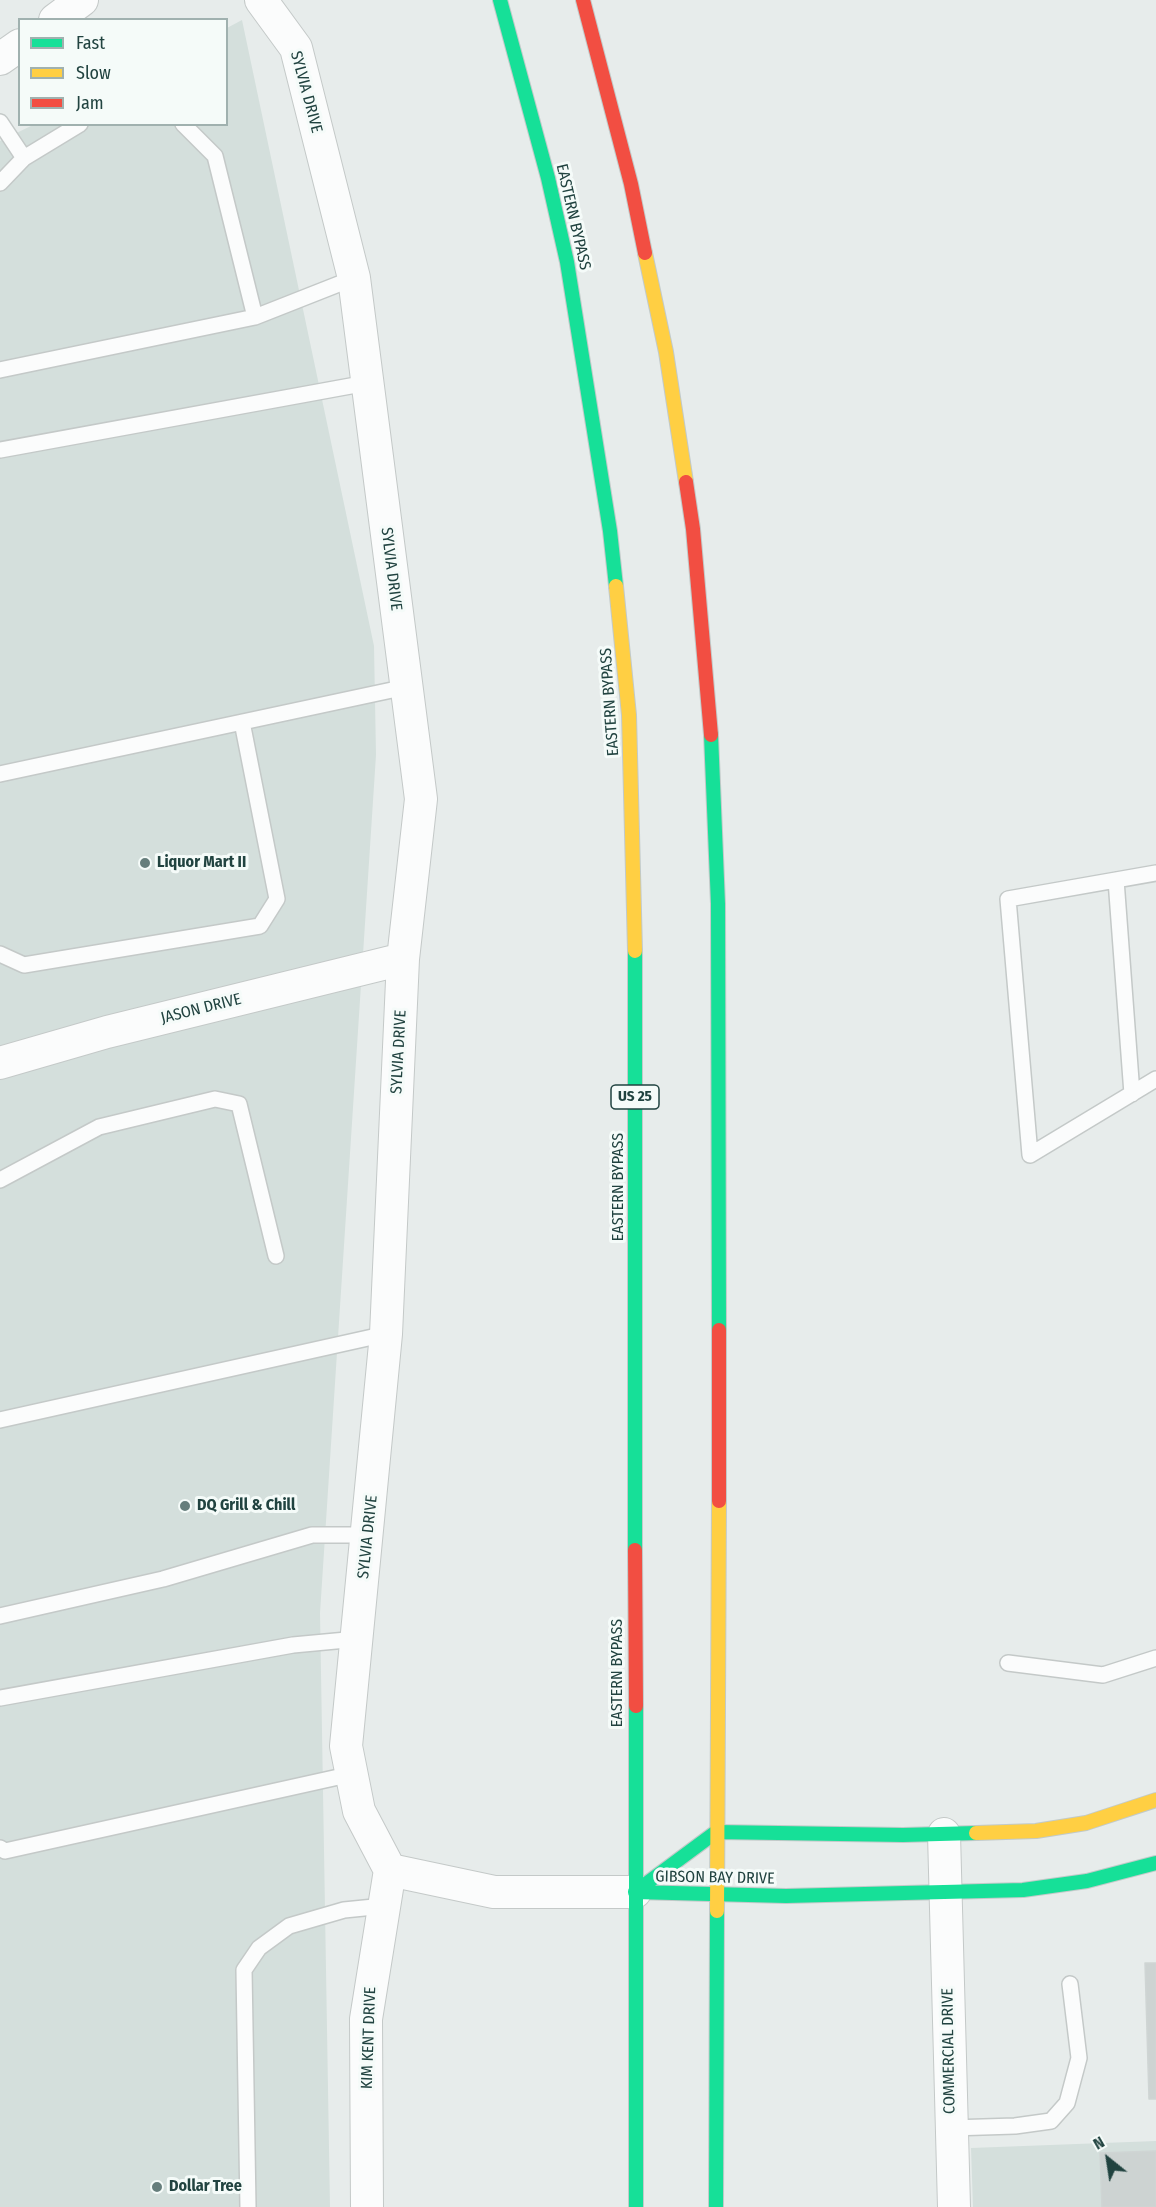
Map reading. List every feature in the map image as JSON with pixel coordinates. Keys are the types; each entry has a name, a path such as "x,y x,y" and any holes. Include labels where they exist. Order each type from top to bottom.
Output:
{"main road":[{"name":"EASTERN BYPASS","path":"500,0 548,178 567,262 610,531 629,715 635,904 636,2207"},
{"path":"583,0 628,172 666,352 693,529 710,712 718,904 719,1508 716,2207"},
{"path":"716,1832 994,1834 1086,1823 1156,1800"},
{"name":"GIBSON BAY DRIVE","path":"635,1892 716,1832"},
{"name":"GIBSON BAY DRIVE","path":"635,1892 786,1896 945,1894 1023,1890 1087,1881 1156,1863"}],"street":[{"path":"58,18 82,0"},
{"name":"SYLVIA DRIVE","path":"261,0 296,48 354,278 421,799 404,958 386,1334 369,1535 346,1746 359,1811 390,1870"},
{"path":"0,59 18,46"},
{"name":"JASON DRIVE","path":"0,1063 107,1032 404,958"},
{"name":"COMMERCIAL DRIVE","path":"944,1834 954,2207"},
{"path":"390,1870 494,1893 635,1892"},
{"name":"KIM KENT DRIVE","path":"367,2207 366,2019 390,1870"}],"lane":[{"path":"0,122 24,158"},
{"path":"0,183 24,158 77,126"},
{"path":"185,126 215,156 255,317"},
{"path":"0,370 255,317 354,278"},
{"path":"0,450 367,383"},
{"path":"0,774 406,687"},
{"path":"0,954 24,965 260,926 277,899 242,722"},
{"path":"1156,873 1008,899 1030,1155 1156,1079"},
{"path":"1116,880 1132,1094"},
{"path":"0,1180 99,1127 215,1099 239,1104 276,1256"},
{"path":"0,1420 386,1334"},
{"path":"0,1616 163,1578 312,1535 369,1535"},
{"path":"0,1698 293,1645 357,1639"},
{"path":"1008,1663 1103,1676 1156,1658"},
{"path":"0,1848 4,1851 352,1774"},
{"path":"248,2207 244,1970 259,1948 289,1926 344,1910 384,1906"},
{"path":"951,2128 1015,2126 1051,2121 1067,2103 1079,2058 1070,1984"}],"shaded area":[{"path":"242,20 374,646 376,755 320,1613 330,2207 0,2207 0,141 31,126 228,126 228,27"},
{"path":"1156,2141 1156,2207 973,2207 971,2148"}],"building":[{"path":"1145,1963 1156,1963 1156,2099 1149,2099"},
{"path":"1156,2151 1156,2207 1102,2207 1100,2153"}],"traffic: fast":[{"path":"500,0 548,178 567,262 610,531 616,586"},
{"path":"711,735 718,904 719,1330"},
{"path":"635,951 635,1550"},
{"path":"636,1706 636,2207"},
{"path":"635,1892 716,1832 903,1835 976,1833"},
{"path":"635,1892 786,1896 1023,1890 1087,1881 1156,1863"},
{"path":"716,2207 717,1911"}],"traffic: slow":[{"path":"645,253 666,352 686,482"},
{"path":"616,586 629,715 635,951"},
{"path":"717,1911 719,1501"},
{"path":"976,1833 1036,1831 1086,1823 1156,1800"}],"traffic: jam":[{"path":"583,0 631,184 645,253"},
{"path":"686,482 693,529 711,735"},
{"path":"719,1330 719,1501"},
{"path":"635,1550 636,1706"}],"place":[{"name":"Liquor Mart II","path":"145,863"},
{"name":"DQ Grill & Chill","path":"185,1506"},
{"name":"Dollar Tree","path":"157,2187"}]}
